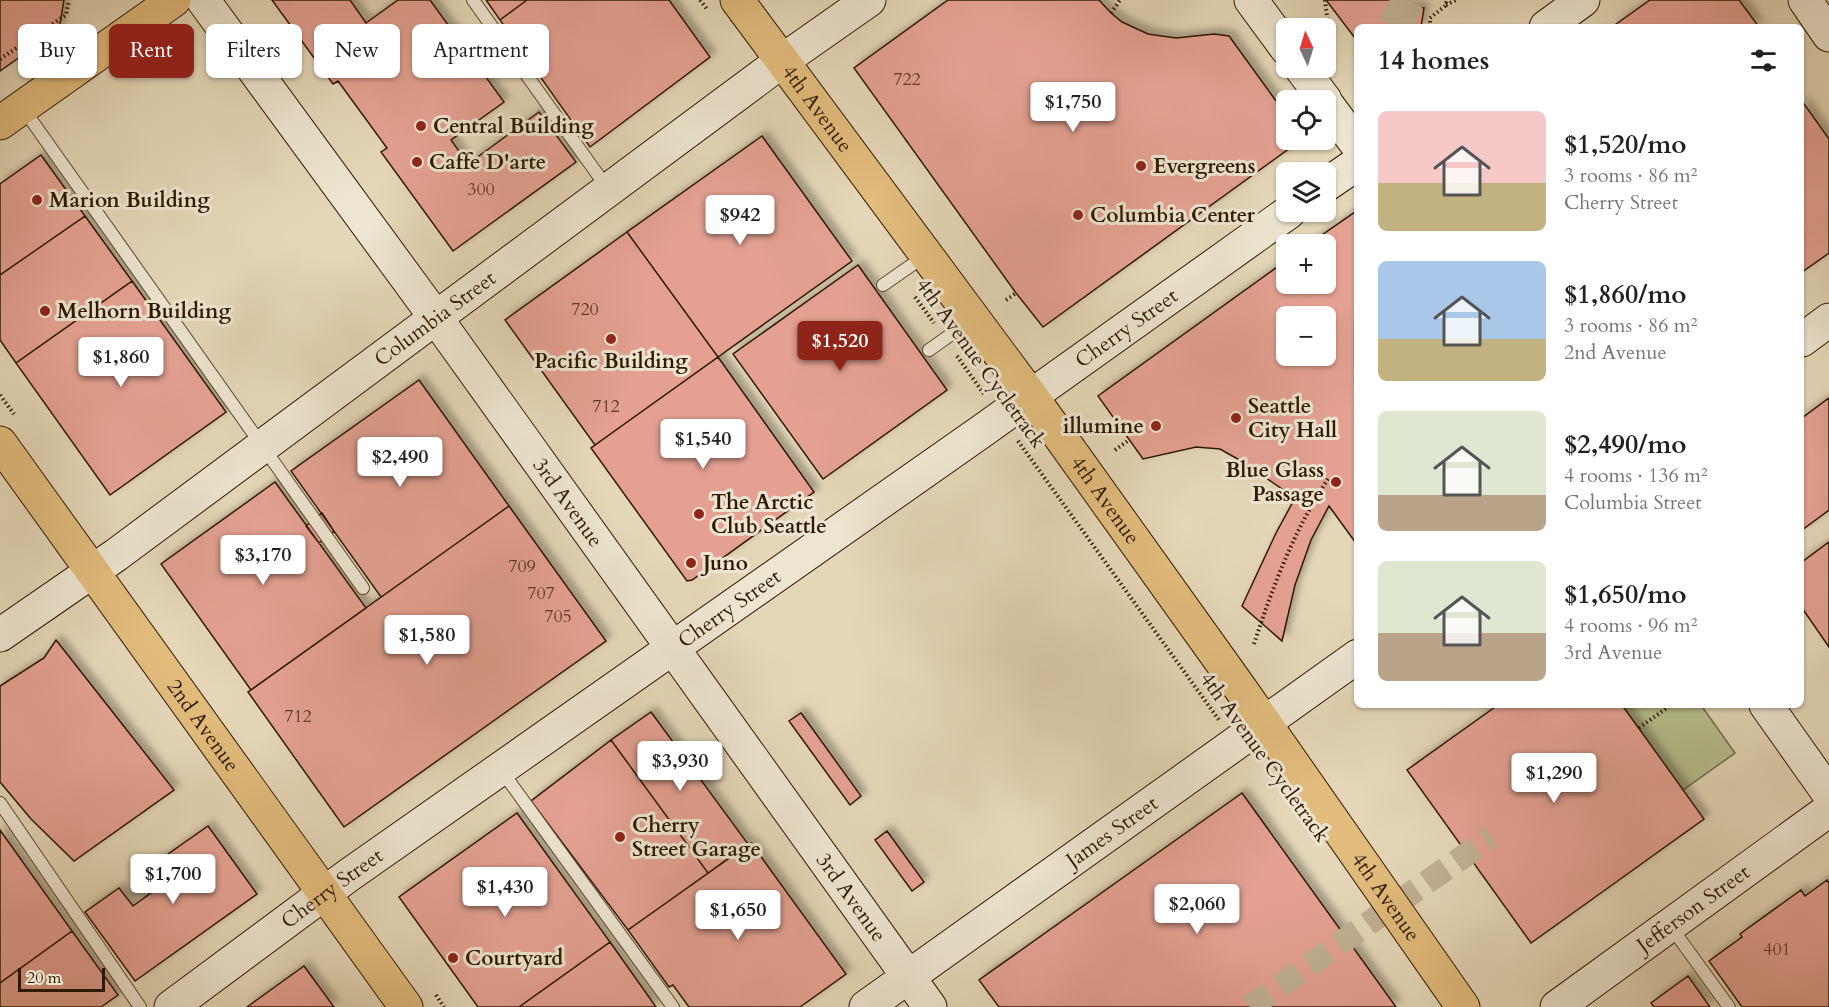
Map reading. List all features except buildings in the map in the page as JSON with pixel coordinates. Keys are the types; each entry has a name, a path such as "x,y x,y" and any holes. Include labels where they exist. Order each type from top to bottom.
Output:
{"main road":[{"path":"11,115 174,0"},
{"name":"4th Avenue","path":"725,9 782,61 927,254 1264,723 1463,1007"},
{"name":"2nd Avenue","path":"0,443 406,1007"}],"street":[{"name":"3rd Avenue","path":"203,0 436,318 930,1007"},
{"name":"Columbia Street","path":"0,635 93,571 782,61 869,0"},
{"path":"1251,0 1276,34"},
{"path":"1550,24 1583,0"},
{"path":"1805,0 1829,35"},
{"path":"1336,117 1354,141"},
{"path":"1336,178 1354,166"},
{"name":"Cherry Street","path":"171,1007 324,892 1276,221"},
{"path":"1804,339 1829,320"},
{"name":"James Street","path":"866,1007 1354,659"},
{"path":"1768,708 1829,794"},
{"name":"Jefferson Street","path":"1557,1007 1829,810"}],"lane":[{"path":"473,0 609,190"},
{"path":"11,115 261,447 363,588"},
{"path":"883,285 927,254"},
{"path":"929,350 974,318"},
{"path":"500,768 673,1007"},
{"path":"0,803 140,1007"},
{"path":"1671,926 1729,1007"}],"path":[{"path":"0,59 66,15 69,0"},
{"path":"700,0 725,9"},
{"path":"1111,13 1120,0"},
{"path":"1325,0 1327,18"},
{"path":"1445,6 1447,0"},
{"path":"1430,24 1430,18 1456,0"},
{"name":"4th Avenue Cycletrack","path":"899,274 1236,743"},
{"path":"1006,300 1016,293"},
{"path":"1115,450 1129,440"},
{"path":"1254,644 1275,580 1305,517 1328,479"},
{"path":"1639,728 1667,708"}],"green space":[{"path":"1624,708 1703,708 1735,753 1683,790"}],"tunnel":[{"path":"1396,24 1408,0"},
{"path":"1250,1007 1491,837"}],"place":[{"name":"Central Building","path":"421,126"},
{"name":"Caffe D'arte","path":"417,162"},
{"name":"Evergreens","path":"1141,166"},
{"name":"Marion Building","path":"37,200"},
{"name":"Columbia Center","path":"1078,215"},
{"name":"Melhorn Building","path":"45,311"},
{"name":"Pacific Building","path":"611,339"},
{"name":"Seattle City Hall","path":"1236,418"},
{"name":"illumine","path":"1156,426"},
{"name":"Blue Glass Passage","path":"1336,482"},
{"name":"The Arctic Club Seattle","path":"699,514"},
{"name":"Juno","path":"691,563"},
{"name":"Cherry Street Garage","path":"620,837"},
{"name":"Courtyard","path":"453,958"}]}
